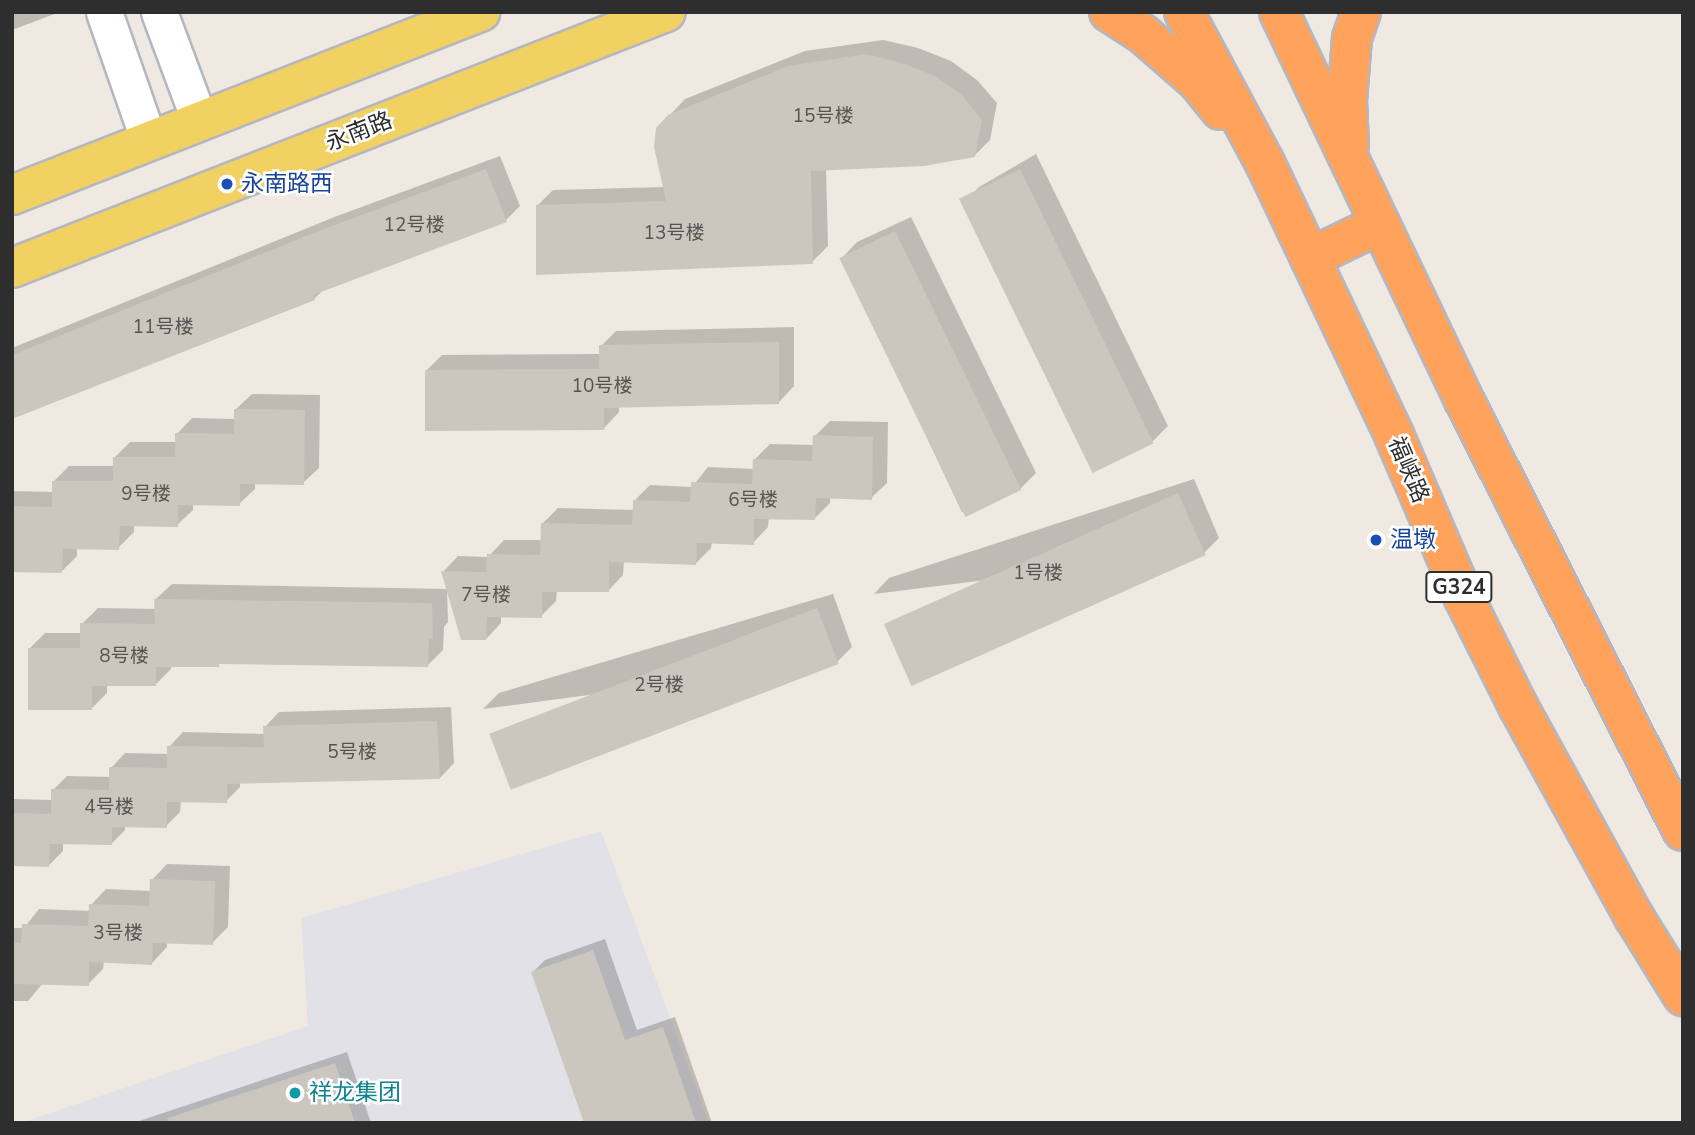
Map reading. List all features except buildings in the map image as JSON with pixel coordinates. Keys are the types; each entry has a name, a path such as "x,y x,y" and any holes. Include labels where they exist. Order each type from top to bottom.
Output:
{"highway":[{"path":"1109,12 1143,34 1198,82 1265,163"},
{"name":"福峡路","path":"1184,12 1265,163 1394,435 1464,598 1518,706 1634,917 1683,996"},
{"path":"1279,12 1464,400 1683,831"},
{"path":"1350,161 1347,101 1352,38 1361,12"},
{"path":"1310,258 1380,224"}],"main road":[{"path":"12,195 480,12"},
{"name":"永南路","path":"12,268 666,12"}],"street":[{"path":"104,12 149,141"},
{"path":"159,12 200,122"}],"shaded area":[{"path":"601,831 709,1123 20,1123 308,1026 301,918"}],"place":[{"name":"永南路西","path":"227,184"},
{"name":"温墩","path":"1376,540"},
{"name":"祥龙集团","path":"295,1093"}]}
